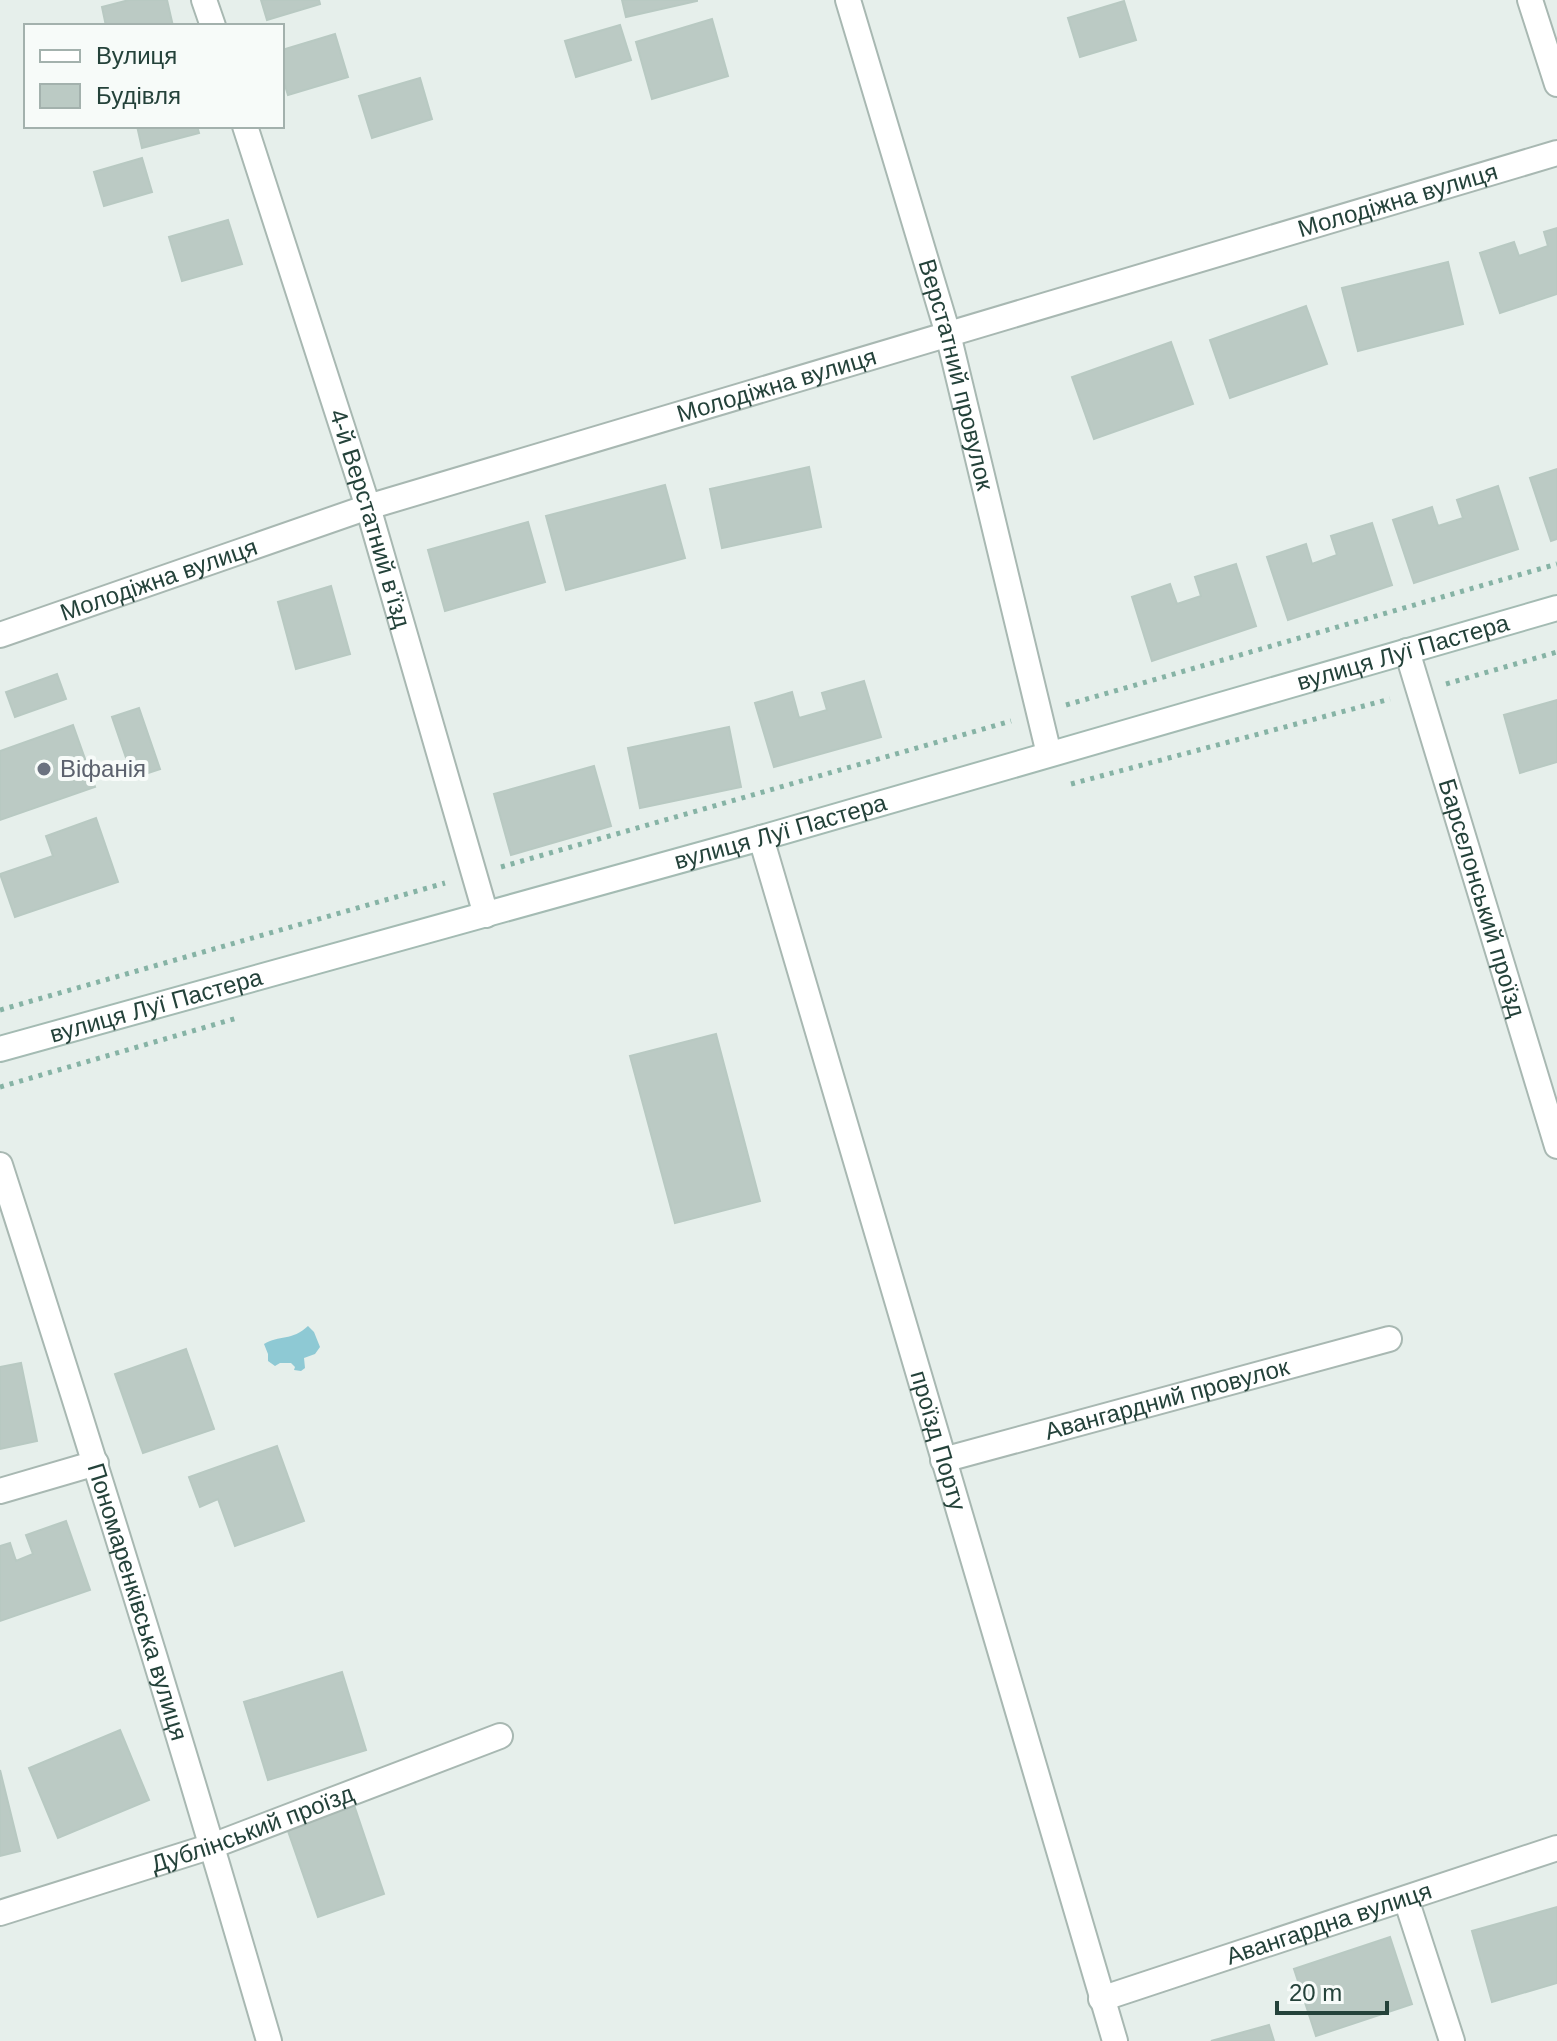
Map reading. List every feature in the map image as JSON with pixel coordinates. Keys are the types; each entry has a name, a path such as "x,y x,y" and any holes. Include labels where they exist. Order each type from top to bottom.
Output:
{"street":[{"path":"204,0 212,24"},
{"name":"Верстатний провулок","path":"848,0 948,334 1049,754"},
{"path":"1530,0 1557,84"},
{"name":"4-й Верстатний в’їзд","path":"246,128 368,507 486,915"},
{"name":"Молодіжна вулиця","path":"0,635 368,507 1557,153"},
{"name":"вулиця Луї Пастера","path":"0,1049 761,838 1557,608"},
{"name":"Барселонський проїзд","path":"1407,651 1557,1146"},
{"name":"проїзд Порту","path":"761,838 1115,2041"},
{"name":"Пономаренківська вулиця","path":"0,1165 96,1463 269,2041"},
{"name":"Авангардний провулок","path":"943,1460 1389,1339"},
{"path":"0,1491 96,1463"},
{"name":"Дублінський проїзд","path":"0,1913 212,1846 500,1736"},
{"name":"Авангардна вулиця","path":"1101,1999 1557,1848"},
{"path":"1406,1899 1452,2041"}],"path":[{"path":"1054,709 1557,564"},
{"path":"0,1010 1023,717"}],"water":[{"path":"308,1326 320,1347 315,1354 304,1358 305,1368 294,1370 291,1363 275,1366 268,1361 264,1344 296,1334"}],"building":[{"path":"129,0 167,0 173,24 106,24 102,7"},
{"path":"261,0 319,0 320,4 267,20"},
{"path":"622,0 697,0 697,1 626,17"},
{"path":"1124,1 1136,40 1080,57 1068,18"},
{"path":"712,19 728,76 652,99 636,42"},
{"path":"620,25 631,60 576,77 565,41"},
{"path":"335,34 348,77 288,95 284,82 284,49"},
{"path":"420,78 432,119 372,138 359,96"},
{"path":"137,128 198,128 199,133 142,148"},
{"path":"142,158 152,192 104,206 94,172"},
{"path":"228,220 242,264 182,281 169,237"},
{"path":"1557,228 1557,294 1500,313 1480,253 1514,242 1519,256 1548,246 1544,232"},
{"path":"1448,262 1463,324 1358,351 1342,288"},
{"path":"1306,306 1327,364 1230,398 1210,340"},
{"path":"1171,342 1193,404 1094,439 1072,377"},
{"path":"809,467 821,527 722,548 710,489"},
{"path":"1557,469 1557,539 1551,541 1530,478"},
{"path":"665,485 685,558 566,590 546,516"},
{"path":"1498,486 1518,549 1414,583 1393,520 1432,507 1438,526 1463,518 1457,500"},
{"path":"528,522 545,582 445,611 428,550"},
{"path":"1372,523 1392,585 1288,620 1267,557 1306,544 1312,564 1337,555 1331,536"},
{"path":"1236,564 1256,626 1152,661 1132,597 1170,584 1177,604 1201,596 1195,577"},
{"path":"331,586 350,654 296,669 278,602"},
{"path":"57,674 66,699 15,717 6,692"},
{"path":"864,681 881,737 774,767 755,703 792,692 799,718 827,710 822,693"},
{"path":"1557,700 1557,762 1520,773 1504,715"},
{"path":"139,708 160,769 133,778 112,717"},
{"name":"Віфанія","path":"73,725 95,787 0,820 0,751"},
{"path":"729,727 741,787 640,808 628,748"},
{"path":"594,766 611,826 511,855 494,794"},
{"path":"96,818 118,882 15,917 0,874 53,856 46,836"},
{"path":"716,1034 760,1201 675,1223 630,1056"},
{"path":"186,1349 214,1429 143,1453 115,1374"},
{"path":"21,1363 37,1441 0,1449 0,1367"},
{"path":"277,1446 304,1521 235,1546 218,1499 200,1507 189,1477"},
{"path":"66,1521 90,1590 0,1621 0,1546 10,1543 16,1561 33,1554 26,1535"},
{"path":"342,1672 366,1750 268,1780 244,1702"},
{"path":"120,1730 149,1800 58,1838 29,1768"},
{"path":"0,1770 20,1851 0,1856"},
{"path":"354,1805 384,1894 318,1917 287,1828"},
{"path":"1557,1907 1557,1983 1492,2002 1472,1931"},
{"path":"1390,1937 1412,2004 1316,2036 1294,1969"},
{"path":"1269,2025 1274,2041 1211,2041"}],"place":[{"name":"Віфанія","path":"44,769"}]}
